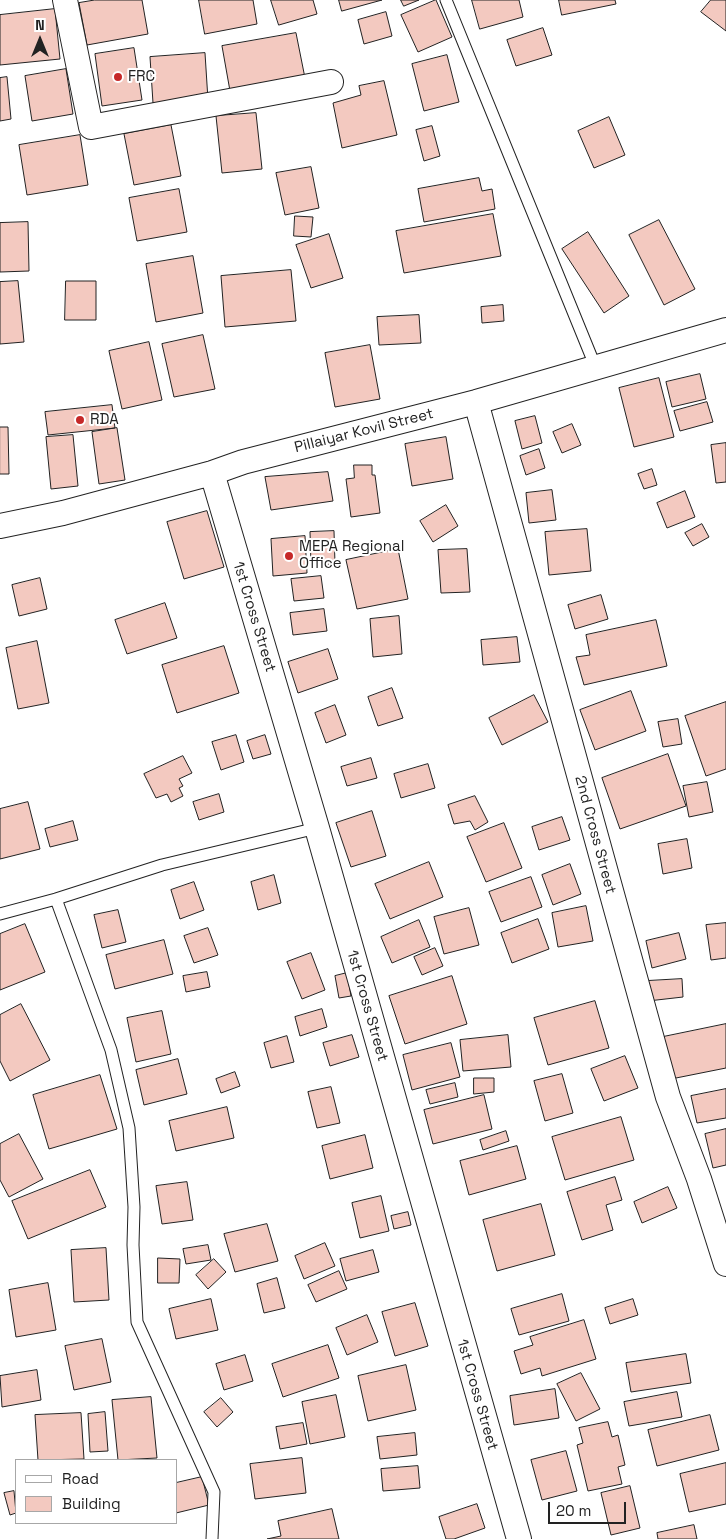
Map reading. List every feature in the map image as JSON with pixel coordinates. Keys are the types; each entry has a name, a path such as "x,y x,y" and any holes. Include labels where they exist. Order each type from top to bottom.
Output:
{"street":[{"path":"65,0 91,127 331,82"},
{"name":"Pillaiyar Kovil Street","path":"0,526 63,512 212,473 252,460 476,402 726,330"},
{"name":"2nd Cross Street","path":"476,402 668,1097 699,1180 726,1264"},
{"name":"1st Cross Street","path":"212,473 317,828 519,1539"}],"lane":[{"path":"446,0 596,368"},
{"path":"0,914 56,899 162,866 317,828"},
{"path":"56,899 111,1050 129,1128 134,1207 133,1245 137,1322 214,1492 212,1539"}],"building":[{"path":"95,0 142,0 148,34 87,45 79,3"},
{"path":"199,0 253,0 257,24 205,34"},
{"path":"271,0 313,0 317,14 279,25"},
{"path":"339,0 382,0 342,11"},
{"path":"401,0 419,0 404,6"},
{"path":"436,0 452,37 418,52 401,15"},
{"path":"472,0 519,0 523,17 480,29"},
{"path":"559,0 615,0 616,4 562,15"},
{"path":"711,0 726,0 726,31 701,12"},
{"path":"55,9 60,59 0,65 0,15"},
{"path":"386,12 392,36 364,44 358,20"},
{"path":"543,28 552,55 516,66 507,40"},
{"path":"296,33 305,78 230,91 222,46"},
{"name":"FRC","path":"134,48 142,100 102,106 95,54"},
{"path":"205,53 208,100 153,103 150,57"},
{"path":"447,55 459,102 424,111 412,64"},
{"path":"66,69 73,114 32,121 25,76"},
{"path":"7,77 11,119 0,121 0,78"},
{"path":"384,81 397,135 342,148 333,103 361,95 359,86"},
{"path":"256,113 262,169 222,173 216,116"},
{"path":"609,117 625,155 594,168 578,131"},
{"path":"171,125 181,176 134,185 124,134"},
{"path":"432,126 440,156 424,161 416,130"},
{"path":"80,135 88,185 27,195 19,145"},
{"path":"311,167 319,208 285,215 276,173"},
{"path":"479,178 482,191 492,189 495,209 424,222 418,189"},
{"path":"179,189 187,232 137,241 129,198"},
{"path":"493,214 501,256 404,273 396,231"},
{"path":"295,216 313,217 311,237 294,236"},
{"path":"659,220 695,289 664,305 629,235"},
{"path":"28,222 29,271 0,272 0,223"},
{"path":"588,232 629,296 604,313 562,249"},
{"path":"329,234 343,278 311,288 296,245"},
{"path":"193,256 203,313 156,322 146,264"},
{"path":"291,270 296,321 225,327 221,276"},
{"path":"18,281 24,342 0,344 0,282"},
{"path":"66,281 96,281 96,320 65,320"},
{"path":"503,305 504,321 482,323 481,307"},
{"path":"419,315 421,343 379,345 377,317"},
{"path":"203,335 215,389 174,397 162,344"},
{"path":"149,342 162,400 122,409 109,351"},
{"path":"370,345 380,399 335,407 325,353"},
{"path":"700,374 706,399 672,407 666,382"},
{"path":"659,378 674,437 634,447 619,388"},
{"path":"707,402 713,422 680,431 674,411"},
{"name":"RDA","path":"112,405 115,428 48,435 45,412"},
{"path":"535,416 542,443 522,449 515,421"},
{"path":"572,424 581,445 562,453 553,432"},
{"path":"0,427 8,427 9,474 0,474"},
{"name":"RDA","path":"117,428 125,480 99,484 92,432"},
{"name":"RDA","path":"73,435 78,486 51,489 46,437"},
{"path":"446,437 453,479 412,486 405,444"},
{"path":"726,443 726,482 716,483 711,445"},
{"path":"539,449 545,468 526,475 520,456"},
{"path":"354,465 372,465 372,475 375,475 380,513 351,517 346,479 354,478"},
{"path":"652,469 657,485 644,489 638,474"},
{"path":"328,472 333,501 271,510 265,477"},
{"path":"552,490 556,520 529,523 526,493"},
{"path":"685,491 695,517 667,528 657,503"},
{"path":"446,505 458,526 433,542 420,521"},
{"path":"207,511 224,567 184,579 167,522"},
{"path":"702,524 709,537 693,546 685,533"},
{"path":"587,529 591,571 549,575 545,532"},
{"path":"334,531 335,564 311,565 310,532"},
{"name":"MEPA Regional Office","path":"305,536 307,573 273,576 271,539"},
{"path":"398,549 408,599 357,609 346,560"},
{"path":"467,549 470,592 441,593 438,550"},
{"path":"321,576 324,598 294,601 291,579"},
{"path":"40,578 47,609 19,616 12,585"},
{"path":"601,595 608,619 575,629 568,605"},
{"path":"165,603 177,638 127,654 115,620"},
{"path":"324,609 327,631 293,635 290,613"},
{"path":"399,616 402,654 373,657 370,619"},
{"path":"656,620 667,666 584,685 576,657 590,655 586,635"},
{"path":"517,637 520,662 483,665 481,640"},
{"path":"37,641 49,703 18,709 6,648"},
{"path":"224,646 239,693 177,713 162,665"},
{"path":"328,649 338,679 298,693 288,662"},
{"path":"392,688 403,718 378,726 368,697"},
{"path":"631,691 646,731 595,750 580,710"},
{"path":"534,695 548,722 502,745 489,718"},
{"path":"726,702 726,769 706,776 685,716"},
{"path":"335,705 346,735 326,743 315,713"},
{"path":"678,719 682,744 663,747 658,722"},
{"path":"236,735 244,762 221,770 212,742"},
{"path":"265,735 271,754 253,759 247,741"},
{"path":"668,754 686,806 620,829 602,778"},
{"path":"183,756 192,773 179,779 183,786 179,788 183,796 171,802 167,794 156,798 144,774"},
{"path":"371,758 377,778 347,786 341,767"},
{"path":"428,764 435,788 401,798 394,774"},
{"path":"707,782 713,812 689,817 683,786"},
{"path":"219,794 224,812 199,820 193,802"},
{"path":"475,796 488,822 475,830 470,821 454,824 448,805"},
{"path":"28,802 40,849 0,859 0,809"},
{"path":"372,811 386,856 351,867 336,823"},
{"path":"562,817 570,840 539,850 532,827"},
{"path":"73,821 78,840 50,847 45,829"},
{"path":"504,823 522,868 486,882 467,837"},
{"path":"687,839 692,868 663,874 658,844"},
{"path":"429,862 443,897 390,919 375,884"},
{"path":"570,864 581,894 553,905 542,875"},
{"path":"274,875 281,903 258,910 251,882"},
{"path":"531,877 542,907 501,922 489,892"},
{"path":"194,882 204,910 180,919 171,890"},
{"path":"586,906 593,941 558,947 552,913"},
{"path":"469,908 479,945 444,954 434,917"},
{"path":"118,910 126,942 102,948 94,915"},
{"path":"538,919 549,949 512,963 501,933"},
{"path":"419,920 430,947 392,963 381,937"},
{"path":"726,923 726,958 711,960 706,925"},
{"path":"25,924 45,972 0,990 0,934"},
{"path":"208,928 218,955 194,963 184,936"},
{"path":"679,933 686,959 652,968 646,941"},
{"path":"164,940 173,974 115,989 106,955"},
{"path":"435,948 443,966 422,975 414,957"},
{"path":"311,953 325,990 302,999 287,962"},
{"path":"207,972 210,987 186,992 183,976"},
{"path":"347,973 351,996 339,998 335,976"},
{"path":"452,976 467,1024 405,1044 389,996"},
{"path":"682,979 683,997 648,1001 647,981"},
{"path":"595,1001 609,1048 548,1065 534,1018"},
{"path":"21,1004 50,1060 10,1081 0,1061 0,1015"},
{"path":"322,1009 327,1027 300,1036 295,1017"},
{"path":"162,1011 171,1054 136,1062 127,1018"},
{"path":"726,1024 726,1068 671,1079 663,1037"},
{"path":"352,1035 359,1057 330,1066 323,1043"},
{"path":"508,1035 511,1067 463,1071 460,1040"},
{"path":"287,1036 294,1062 271,1068 264,1043"},
{"path":"451,1043 460,1077 412,1090 403,1055"},
{"path":"625,1056 638,1088 604,1101 591,1069"},
{"path":"178,1059 187,1094 144,1105 136,1070"},
{"path":"235,1072 240,1086 221,1093 216,1079"},
{"path":"562,1074 573,1113 545,1121 534,1081"},
{"path":"100,1075 117,1129 49,1149 33,1095"},
{"path":"474,1078 494,1078 494,1092 474,1094"},
{"path":"455,1083 458,1097 430,1104 426,1090"},
{"path":"331,1087 340,1123 317,1128 308,1092"},
{"path":"726,1089 726,1118 697,1123 691,1096"},
{"path":"484,1095 492,1129 433,1144 424,1110"},
{"path":"227,1107 234,1138 176,1151 169,1121"},
{"path":"621,1117 634,1160 565,1180 552,1137"},
{"path":"726,1129 726,1165 713,1168 705,1134"},
{"path":"506,1131 509,1141 483,1150 480,1140"},
{"path":"19,1134 43,1179 9,1197 0,1180 0,1144"},
{"path":"365,1135 373,1168 330,1179 322,1146"},
{"path":"517,1146 526,1179 469,1195 460,1161"},
{"path":"90,1170 106,1207 28,1239 12,1201"},
{"path":"615,1177 622,1200 606,1205 613,1230 582,1240 567,1192"},
{"path":"187,1182 193,1220 162,1224 156,1186"},
{"path":"668,1187 677,1208 642,1223 634,1202"},
{"path":"381,1196 389,1231 360,1238 352,1203"},
{"path":"541,1204 555,1255 497,1271 483,1220"},
{"path":"408,1212 411,1225 394,1229 391,1216"},
{"path":"267,1224 278,1261 235,1272 224,1234"},
{"path":"325,1243 335,1266 304,1279 295,1256"},
{"path":"208,1245 211,1260 186,1264 183,1249"},
{"path":"106,1248 109,1300 74,1302 71,1250"},
{"path":"373,1250 379,1272 346,1281 340,1259"},
{"path":"158,1258 180,1259 179,1283 158,1283"},
{"path":"214,1259 226,1272 208,1289 196,1275"},
{"path":"339,1271 347,1289 316,1302 308,1285"},
{"path":"277,1278 285,1308 264,1313 257,1284"},
{"path":"48,1283 56,1330 16,1337 9,1290"},
{"path":"562,1294 569,1321 519,1335 511,1309"},
{"path":"211,1299 218,1330 176,1339 169,1309"},
{"path":"633,1299 638,1315 610,1324 605,1308"},
{"path":"415,1303 428,1346 395,1356 382,1312"},
{"path":"367,1315 378,1342 347,1355 336,1328"},
{"path":"584,1320 596,1359 542,1376 540,1368 521,1374 514,1351 533,1345 530,1337"},
{"path":"102,1339 111,1382 74,1390 65,1346"},
{"path":"328,1345 339,1378 283,1397 272,1364"},
{"path":"686,1354 691,1383 631,1392 626,1363"},
{"path":"245,1355 253,1381 224,1390 216,1364"},
{"path":"406,1365 416,1410 368,1421 358,1376"},
{"path":"37,1370 41,1400 2,1407 0,1376"},
{"path":"581,1373 600,1409 576,1421 557,1384"},
{"path":"555,1389 559,1418 514,1425 510,1396"},
{"path":"677,1392 682,1417 629,1426 624,1402"},
{"path":"336,1395 345,1437 310,1444 302,1402"},
{"path":"151,1397 157,1458 118,1459 112,1400"},
{"path":"221,1398 233,1412 217,1427 204,1412"},
{"path":"105,1412 108,1451 90,1452 88,1414"},
{"path":"81,1413 84,1459 38,1459 35,1415"},
{"path":"710,1415 719,1450 657,1466 648,1430"},
{"path":"608,1422 612,1437 618,1435 625,1465 618,1467 622,1484 588,1491 577,1445 583,1443 579,1428"},
{"path":"303,1423 307,1444 280,1449 276,1427"},
{"path":"415,1433 417,1455 380,1459 377,1437"},
{"path":"566,1451 577,1491 542,1500 531,1460"},
{"path":"302,1458 306,1493 255,1499 250,1464"},
{"path":"726,1463 726,1504 689,1512 680,1474"},
{"path":"418,1466 420,1488 383,1491 381,1469"},
{"path":"202,1477 209,1505 178,1513 178,1483"},
{"path":"630,1486 640,1528 611,1535 601,1493"},
{"path":"14,1491 15,1513 10,1515 4,1493"},
{"path":"477,1504 485,1528 454,1539 446,1539 439,1517"},
{"path":"332,1509 339,1539 267,1539 281,1536 278,1521"},
{"path":"694,1525 697,1539 658,1539 657,1533"}],"place":[{"name":"FRC","path":"118,77"},
{"name":"RDA","path":"80,420"},
{"name":"MEPA Regional Office","path":"289,556"}]}
